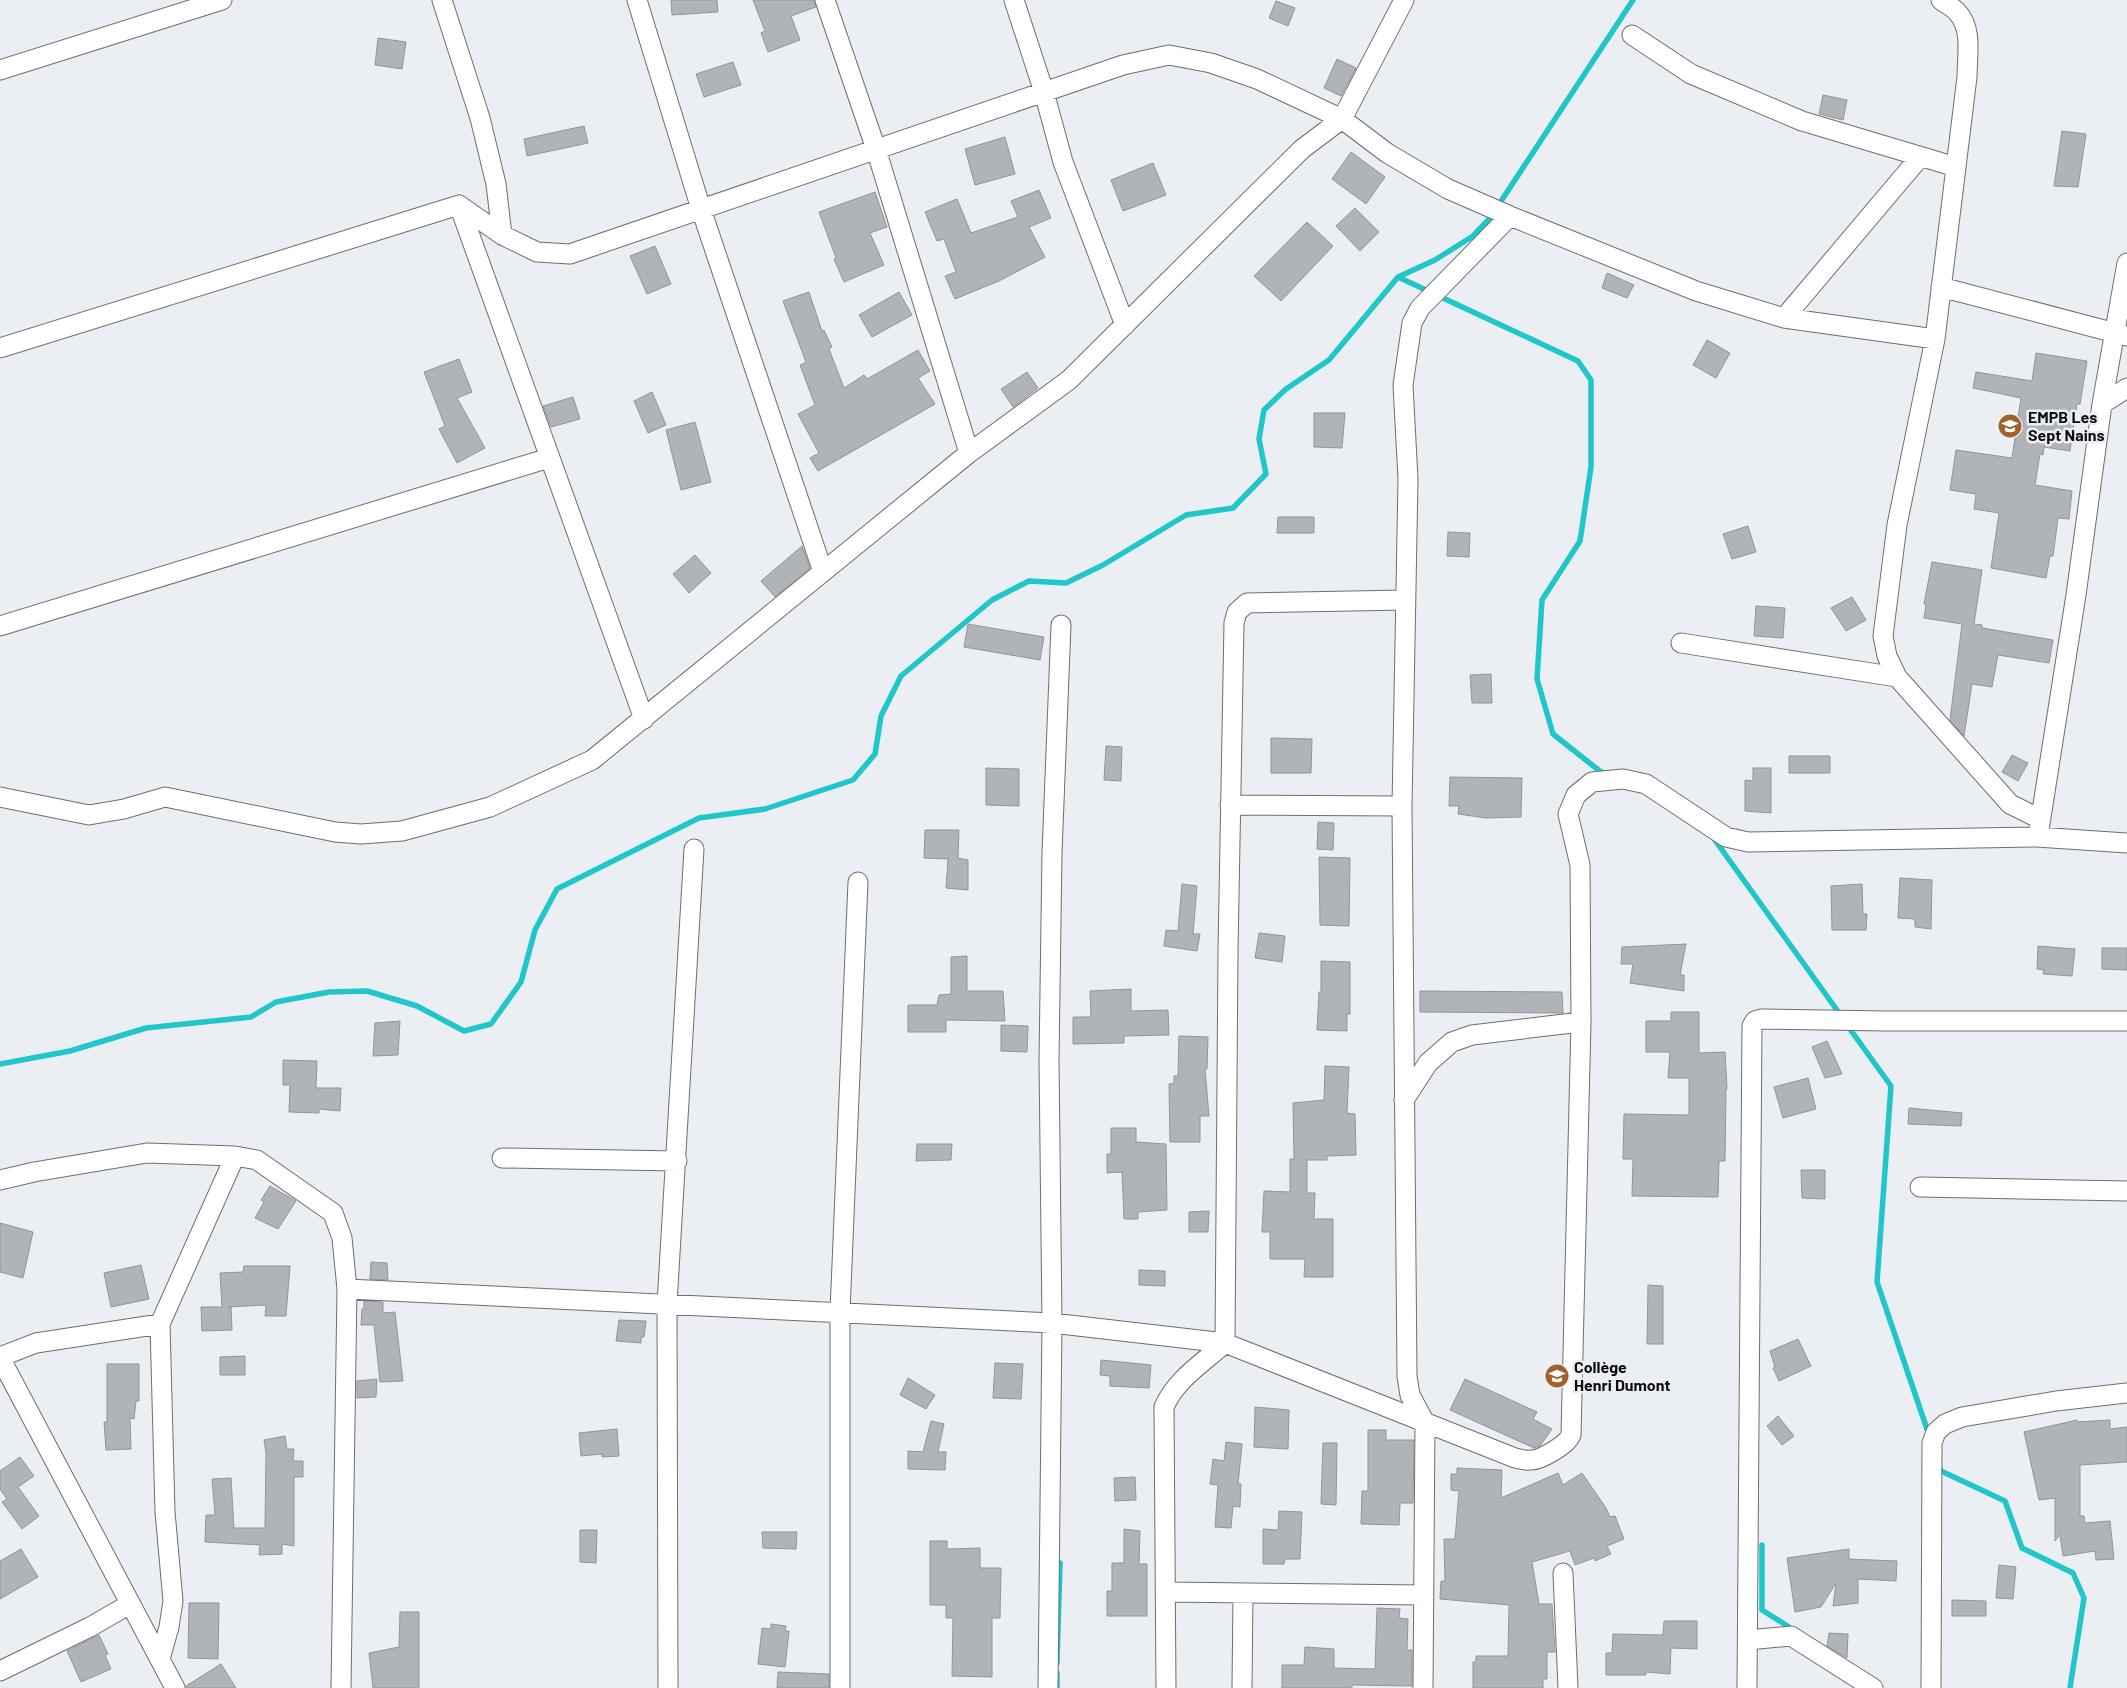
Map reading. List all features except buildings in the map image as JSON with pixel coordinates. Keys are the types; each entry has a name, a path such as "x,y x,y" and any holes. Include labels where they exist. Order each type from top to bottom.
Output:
{"street":[{"path":"0,70 222,0"},
{"path":"442,0 480,118 496,184 502,235"},
{"path":"637,0 701,209 823,572"},
{"path":"825,0 876,149 968,454"},
{"path":"1014,0 1044,92 1063,162 1125,325"},
{"path":"0,797 89,815 124,809 165,797 335,832 361,834 402,831 490,807 592,760 968,454 1069,380 1302,149 1342,118 1404,0"},
{"path":"1941,0 1957,12 1965,22 1968,36 1967,77 1934,339 1897,525 1883,636 1887,656 1897,677 2010,804 2039,828"},
{"path":"1632,35 1691,74 1802,121 1956,167"},
{"path":"459,205 502,235 537,252 570,254 1123,65 1169,55 1211,63 1257,79 1342,118 1387,153 1440,184 1510,216 1696,291 1784,318 1934,339"},
{"path":"1784,318 1920,157"},
{"path":"0,348 459,205"},
{"path":"459,205 644,719"},
{"path":"1423,1688 1425,1423 1410,1396 1407,1376 1402,806 1408,479 1403,385 1412,323 1420,308 1510,216"},
{"path":"2039,828 2076,595 2102,404 2120,335 2127,263"},
{"path":"1941,287 2120,335"},
{"path":"2102,404 2127,388"},
{"path":"0,626 549,458"},
{"path":"1166,1688 1164,1407 1178,1384 1225,1343 1230,805 1234,623 1238,612 1247,603 1406,600"},
{"path":"1048,1688 1052,1323 1049,1060 1052,853 1061,624"},
{"path":"1681,643 1897,677"},
{"path":"346,1289 1052,1323 1225,1343 1515,1458 1530,1461 1542,1458 1566,1442 1571,1436 1581,1022 1580,865 1568,814 1576,795 1592,782 1623,779 1646,784 1726,837 1748,842 2039,828 2127,843"},
{"path":"1230,805 1402,806"},
{"path":"668,1688 667,1304 694,849"},
{"path":"840,1688 840,1312 858,882"},
{"path":"1747,1688 1752,1026 1755,1021 1761,1018 1885,1021 2127,1021"},
{"path":"1404,1100 1428,1063 1452,1042 1472,1035 1581,1022"},
{"path":"0,1180 34,1172 147,1153 235,1156 258,1160 333,1213 342,1238 346,1289 341,1688"},
{"path":"160,1659 169,1627 173,1601 165,1512 160,1324 235,1156"},
{"path":"502,1158 677,1160"},
{"path":"1920,1187 2127,1192"},
{"path":"0,1357 36,1344 160,1324"},
{"path":"0,1362 9,1374 174,1688"},
{"path":"1931,1688 1932,1443 1936,1432 1945,1424 1962,1417 2056,1401 2127,1393"},
{"path":"1563,1573 1568,1688"},
{"path":"1165,1592 1424,1595"},
{"path":"1242,1688 1243,1593"},
{"path":"0,1671 90,1627 130,1604"},
{"path":"1748,1640 1791,1636 1873,1688"}],"waterway":[{"path":"0,1064 70,1051 146,1028 251,1017 276,1002 329,992 367,991 417,1006 464,1031 491,1024 521,982 535,930 557,889 699,818 765,809 853,780 875,754 881,716 901,676 992,600 1029,581 1066,583 1103,565 1186,515 1233,508 1266,474 1259,439 1264,410 1286,389 1329,360 1398,277 1435,260 1473,236 1490,218 1633,0"},
{"path":"1398,277 1578,361 1591,380 1591,467 1580,541 1542,600 1537,679 1553,734 1601,772 1608,774"},
{"path":"1712,836 1842,1017"},
{"path":"1847,1025 1891,1086 1877,1282 1929,1435"},
{"path":"1939,1465 1941,1471 2005,1501 2022,1548 2073,1573 2084,1598 2070,1688"},
{"path":"1762,1545 1762,1610 1789,1627"},
{"path":"1057,1663 1060,1563"},
{"path":"1057,1673 1057,1688"}],"place":[{"name":"EMPB Les Sept Nains","path":"2010,426"},
{"name":"Collège Henri Dumont","path":"1557,1376"}]}
